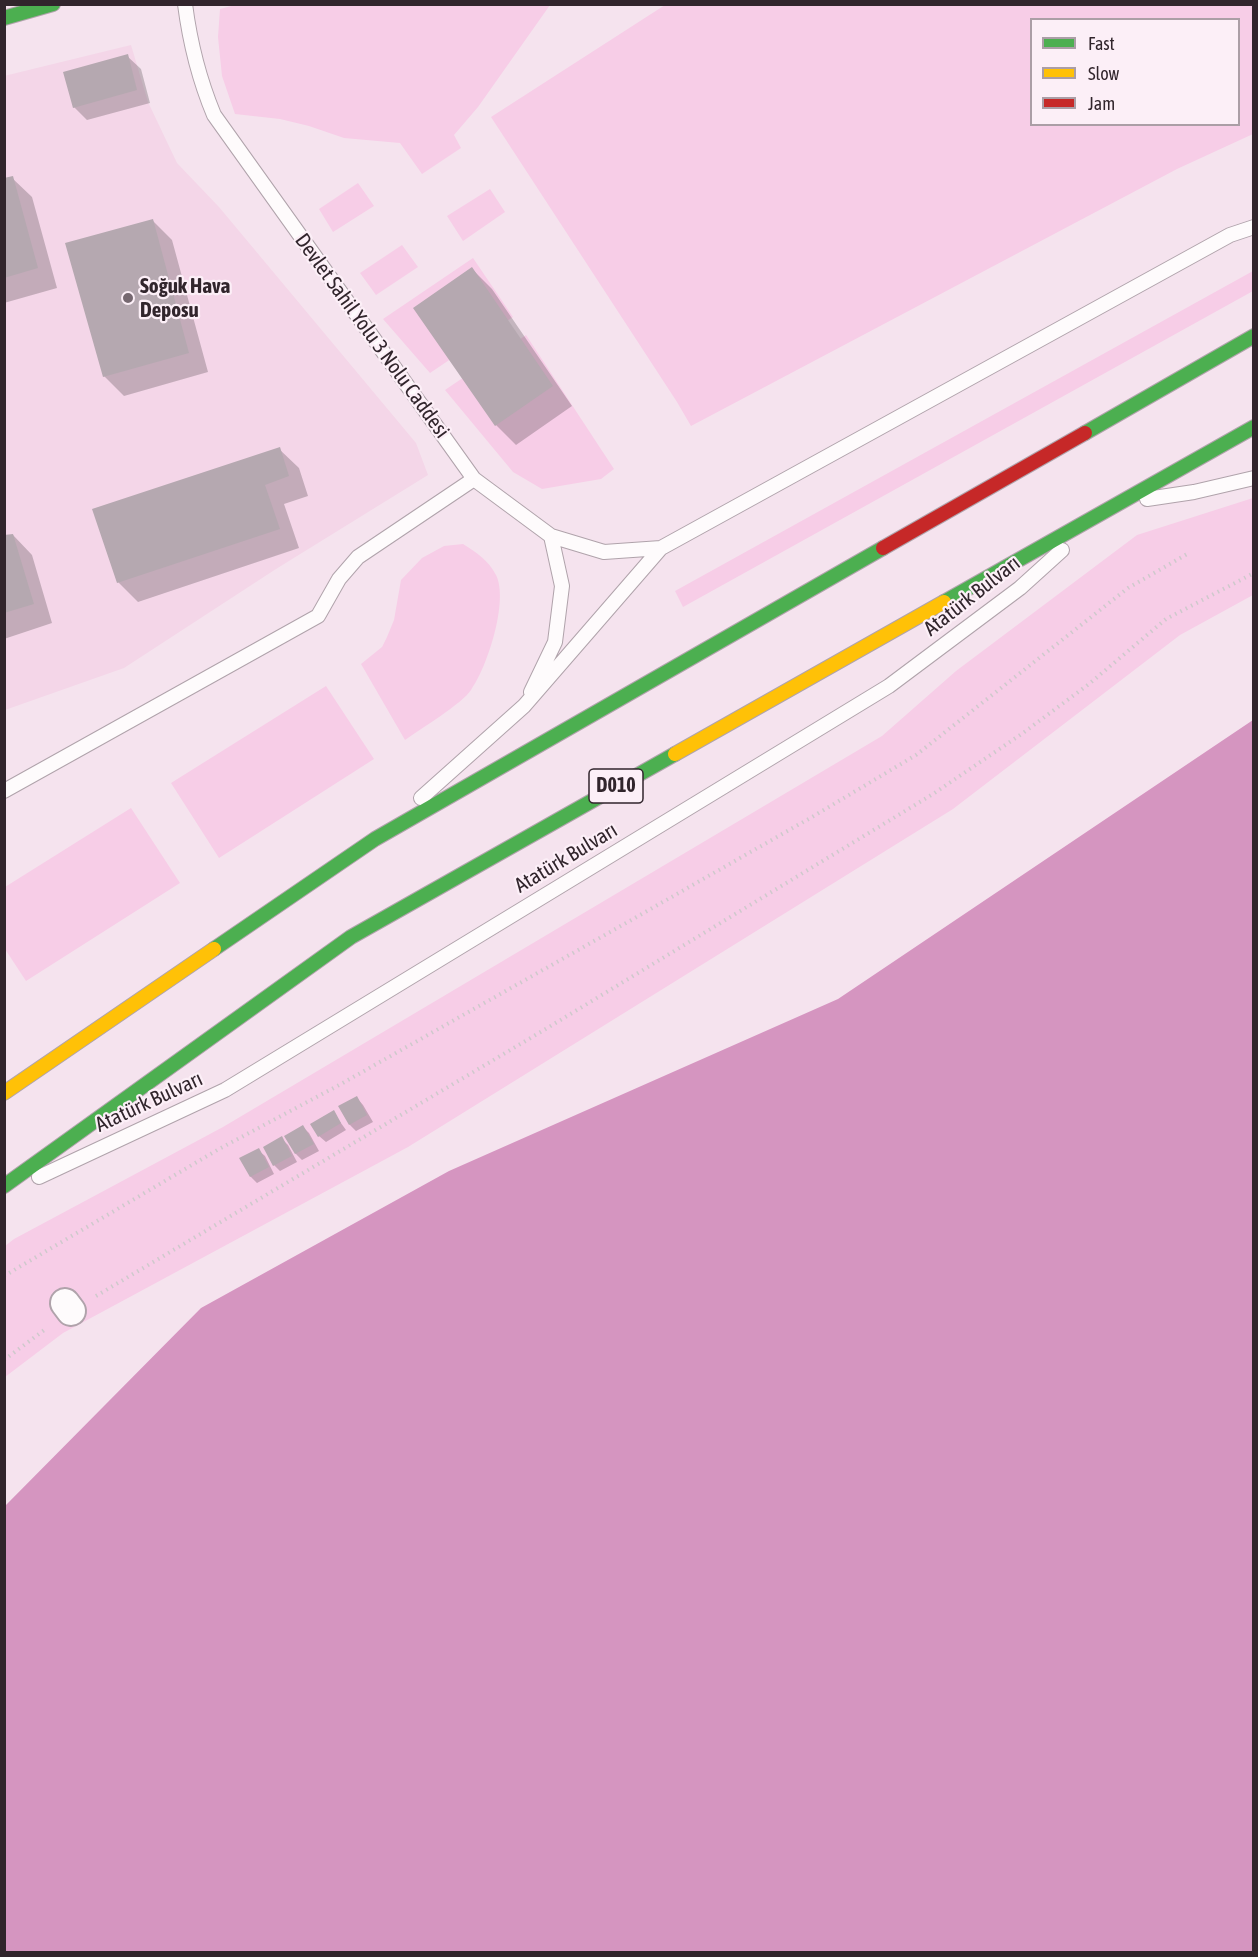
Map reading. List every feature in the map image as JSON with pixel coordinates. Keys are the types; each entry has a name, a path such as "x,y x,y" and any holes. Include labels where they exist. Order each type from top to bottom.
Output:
{"main road":[{"path":"4,18 52,4"},
{"path":"4,1093 375,839 1254,336"},
{"name":"Atatürk Bulvarı","path":"4,1186 351,937 1113,504 1254,427"}],"lane":[{"name":"Devlet Sahil Yolu 3 Nolu Caddesi","path":"185,4 189,34 201,83 214,115 474,479 551,536"},
{"path":"375,839 524,706 662,548 1230,235 1254,228"},
{"name":"Atatürk Bulvarı","path":"4,1193 225,1090 889,686 1020,588 1113,504 1194,492 1254,478"},
{"path":"4,791 318,616 339,579 358,557 474,479"},
{"path":"524,706 555,642 562,586 551,536 604,552 662,548"}],"path":[{"path":"4,1276 219,1149 340,1084 596,940 916,755 1128,588 1189,553"},
{"path":"4,1360 68,1307 539,1033 933,794 1023,733 1089,684 1166,619 1254,573"}],"shaded area":[{"path":"239,4 550,5 478,107 454,135 461,148 422,174 400,143 344,138 280,119 235,114 222,76 218,37 220,9"},
{"path":"665,5 1253,5 1253,134 1177,169 691,426 491,117"},
{"path":"131,45 148,102 177,163 219,207 416,443 428,475 276,569 124,668 5,710 4,76"},
{"path":"358,183 374,206 333,232 319,209"},
{"path":"490,189 505,212 463,241 447,216"},
{"path":"402,245 418,267 376,295 360,273"},
{"path":"473,258 513,317 430,373 383,319"},
{"path":"1253,271 1253,291 683,607 675,591"},
{"path":"526,335 614,469 601,479 542,489 513,472 445,390"},
{"path":"1253,498 1253,595 1180,635 953,809 408,1147 63,1333 5,1377 5,1246 14,1239 223,1127 882,736 956,671 1137,535"},
{"path":"463,544 486,561 496,575 499,587 498,617 489,651 471,690 450,709 405,740 361,664 382,647 387,637 394,620 401,580 422,558 444,546"},
{"path":"326,686 374,759 219,858 171,783"},
{"path":"1253,720 1253,1952 5,1952 5,1506 201,1308 449,1171 838,999"},
{"path":"131,808 180,883 26,981 5,949 5,887"}],"building":[{"path":"128,54 137,90 73,108 63,72"},
{"path":"13,176 38,268 4,278 4,178"},
{"name":"Soğuk Hava Deposu","path":"153,219 189,353 103,377 65,243"},
{"path":"472,267 553,386 495,426 413,308"},
{"path":"280,447 289,476 265,485 280,529 117,583 92,509"},
{"path":"13,534 34,604 4,613 4,535"},
{"path":"357,1096 367,1115 349,1125 338,1106"},
{"path":"334,1110 341,1123 318,1137 310,1124"},
{"path":"303,1125 314,1144 295,1154 284,1136"},
{"path":"282,1136 292,1156 273,1166 263,1147"},
{"path":"259,1148 269,1167 250,1177 239,1158"}],"traffic: fast":[{"path":"4,18 53,4"},
{"path":"1085,433 1254,336"},
{"path":"944,602 1254,427"},
{"path":"214,949 375,839 883,548"},
{"path":"4,1186 351,937 675,754"}],"traffic: slow":[{"path":"675,754 944,602"},
{"path":"4,1093 214,949"}],"traffic: jam":[{"path":"883,548 1085,433"}],"place":[{"name":"Soğuk Hava Deposu","path":"128,298"}]}
